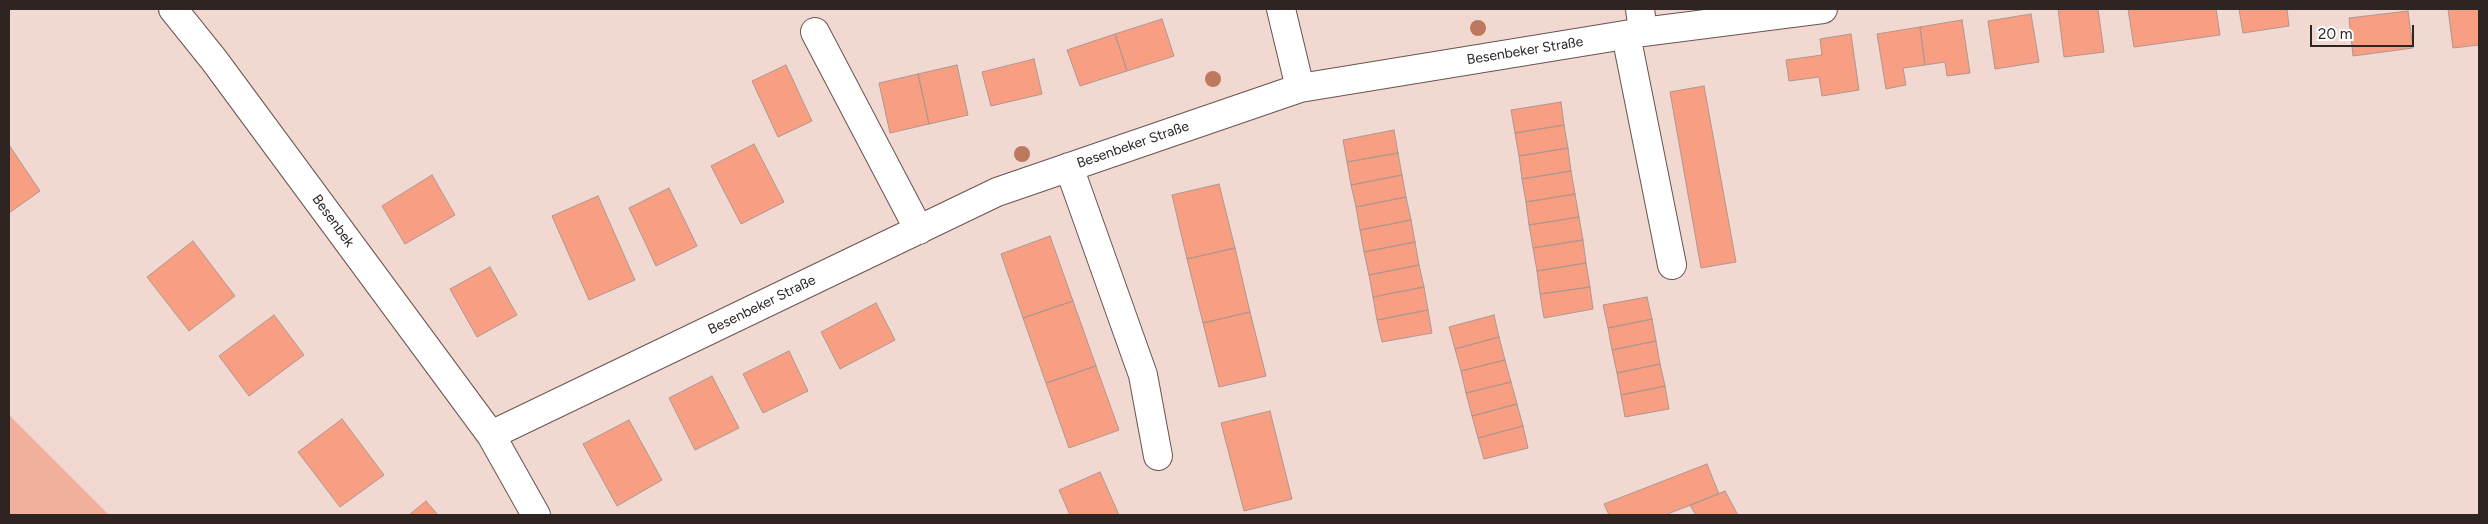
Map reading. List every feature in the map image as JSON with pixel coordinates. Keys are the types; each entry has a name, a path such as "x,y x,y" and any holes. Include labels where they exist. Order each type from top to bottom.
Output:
{"street":[{"name":"Besenbek","path":"173,9 214,60 491,435 536,515"},
{"path":"1281,9 1300,88"},
{"name":"Besenbeker Straße","path":"491,435 996,192 1300,88 1637,25 1823,9"},
{"path":"1637,25 1672,265"},
{"path":"815,32 918,230"},
{"path":"1069,167 1143,375 1158,456"}],"shaded area":[{"path":"9,415 109,515 9,515"}],"building":[{"path":"2058,9 2098,9 2104,52 2064,57"},
{"path":"2128,9 2216,9 2220,35 2134,47"},
{"path":"2239,9 2287,9 2289,26 2243,33"},
{"path":"2448,9 2479,9 2479,45 2453,48"},
{"path":"2408,11 2413,48 2353,56 2349,18"},
{"path":"2031,14 2039,62 1995,69 1988,21"},
{"path":"1162,19 1174,56 1127,71 1115,34"},
{"path":"1962,20 1970,73 1947,76 1945,62 1925,65 1920,27"},
{"path":"1920,27 1925,65 1903,68 1906,85 1886,89 1877,34"},
{"path":"1115,34 1127,71 1080,86 1067,50"},
{"path":"1851,34 1859,90 1822,96 1819,77 1789,81 1786,60 1822,55 1820,39"},
{"path":"1034,59 1042,94 991,106 982,72"},
{"path":"786,65 812,121 778,137 752,81"},
{"path":"957,65 968,115 929,124 918,74"},
{"path":"918,74 929,124 890,133 879,83"},
{"path":"1704,86 1736,262 1701,268 1670,92"},
{"path":"1561,102 1564,125 1515,133 1511,110"},
{"path":"1564,125 1568,148 1519,156 1515,133"},
{"path":"1394,130 1398,153 1347,162 1343,140"},
{"path":"754,144 784,202 741,224 711,166"},
{"path":"9,145 40,191 9,213"},
{"path":"1568,148 1571,171 1522,179 1519,156"},
{"path":"1398,153 1402,175 1351,185 1347,162"},
{"path":"1571,171 1575,194 1526,202 1522,179"},
{"path":"432,175 455,215 405,244 382,206"},
{"path":"1402,175 1406,197 1356,207 1351,185"},
{"path":"1219,184 1235,248 1187,259 1172,195"},
{"path":"669,188 697,246 656,266 629,208"},
{"path":"1575,194 1579,217 1529,225 1526,202"},
{"path":"598,196 635,280 589,300 552,216"},
{"path":"1406,197 1411,220 1360,230 1356,207"},
{"path":"1579,217 1583,240 1533,248 1529,225"},
{"path":"1411,220 1415,242 1364,252 1360,230"},
{"path":"1050,236 1073,301 1023,318 1001,254"},
{"path":"1583,240 1586,263 1537,271 1533,248"},
{"path":"193,241 235,296 189,331 147,277"},
{"path":"1415,242 1419,265 1369,275 1364,252"},
{"path":"1235,248 1250,312 1203,323 1187,259"},
{"path":"1586,263 1590,287 1540,294 1537,271"},
{"path":"1419,265 1424,287 1373,297 1369,275"},
{"path":"490,267 517,315 477,337 450,289"},
{"path":"1424,287 1428,310 1377,320 1373,297"},
{"path":"1590,287 1593,309 1544,318 1540,294"},
{"path":"1647,297 1652,319 1608,328 1603,305"},
{"path":"1073,301 1096,366 1046,383 1023,318"},
{"path":"876,303 895,340 840,369 821,332"},
{"path":"1428,310 1432,333 1382,342 1377,320"},
{"path":"1250,312 1266,376 1219,387 1203,323"},
{"path":"274,315 304,355 249,396 219,356"},
{"path":"1494,315 1499,337 1455,349 1449,327"},
{"path":"1652,319 1656,341 1612,350 1608,328"},
{"path":"1499,337 1505,360 1461,371 1455,349"},
{"path":"1656,341 1660,364 1617,373 1612,350"},
{"path":"789,351 808,391 763,413 743,374"},
{"path":"1505,360 1511,382 1466,393 1461,371"},
{"path":"1660,364 1665,386 1621,395 1617,373"},
{"path":"1096,366 1119,430 1069,448 1046,383"},
{"path":"712,376 739,428 695,450 669,398"},
{"path":"1511,382 1517,404 1472,416 1466,393"},
{"path":"1665,386 1669,409 1625,417 1621,395"},
{"path":"1517,404 1523,426 1478,438 1472,416"},
{"path":"1270,411 1292,499 1244,511 1221,423"},
{"path":"342,419 384,475 340,507 298,452"},
{"path":"629,420 662,480 617,506 583,444"},
{"path":"1523,426 1528,448 1484,459 1478,438"},
{"path":"1707,464 1719,494 1665,515 1609,515 1604,504"},
{"path":"1100,472 1119,515 1070,515 1059,490"},
{"path":"1725,491 1738,515 1696,515 1690,505"},
{"path":"426,501 438,515 409,515"}]}
